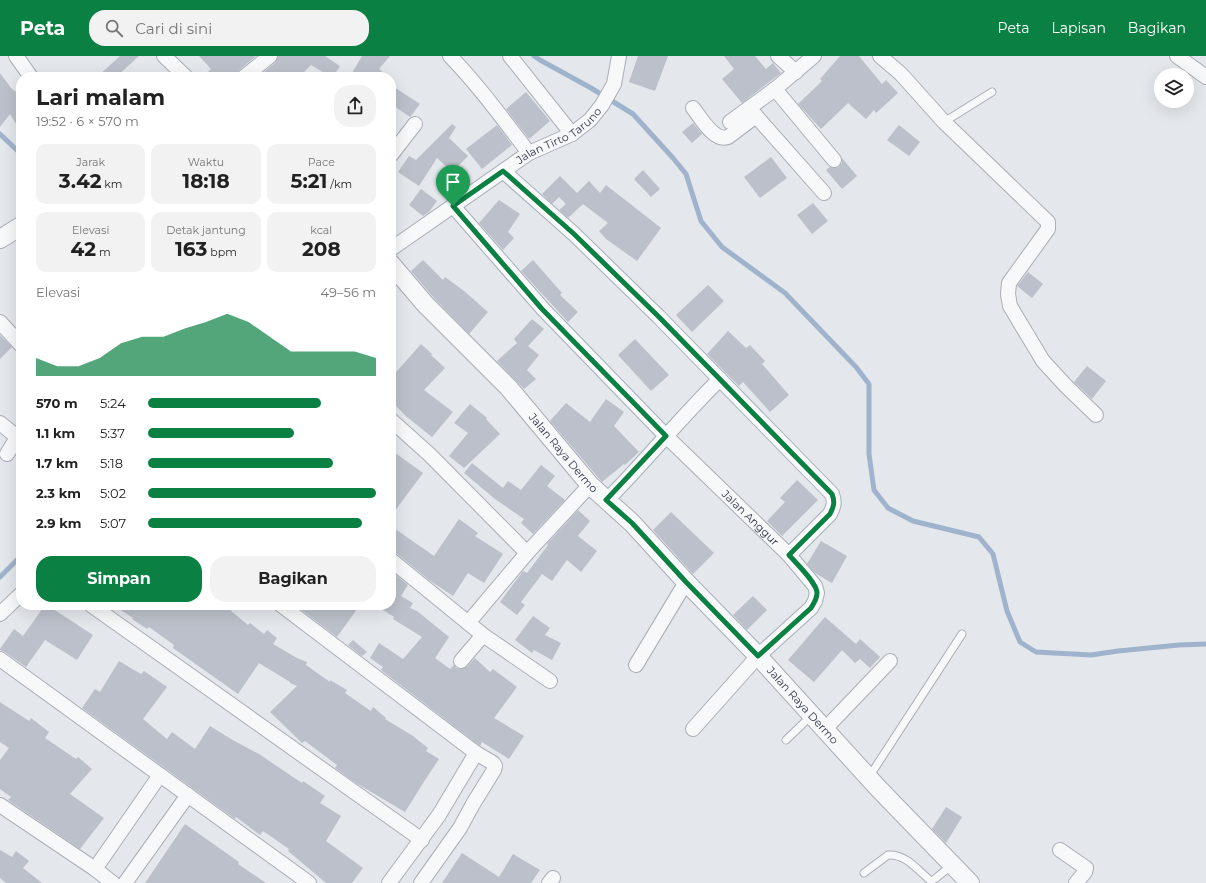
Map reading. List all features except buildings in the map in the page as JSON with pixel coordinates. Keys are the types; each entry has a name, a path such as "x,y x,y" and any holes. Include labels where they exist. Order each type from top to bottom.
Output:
{"street":[{"path":"16,56 27,72"},
{"path":"164,56 181,72"},
{"path":"250,72 270,56"},
{"path":"450,56 493,106 529,153"},
{"path":"510,56 572,134"},
{"name":"Jalan Tirto Taruno","path":"396,246 529,153 572,134 590,120 602,105 614,84 619,56"},
{"path":"778,56 796,72"},
{"path":"693,108 715,136 723,139 728,138 775,90 814,56"},
{"path":"880,56 901,74 944,122 1048,222 1048,229 1008,283 1010,306 1043,361 1096,415"},
{"path":"1177,56 1206,77"},
{"path":"775,90 834,160"},
{"path":"730,122 752,112"},
{"path":"752,112 824,193"},
{"path":"396,149 415,124"},
{"path":"503,171 574,234 659,317 826,486 832,494 835,501 834,507 830,514 789,555"},
{"name":"Jalan Anggur","path":"453,206 542,309 666,436 789,555 815,586 817,593 811,608 758,656 693,729"},
{"path":"1,237 16,229"},
{"name":"Jalan Raya Dermo","path":"396,270 425,304 508,388 590,485 642,533 686,582 758,656 811,716 970,883"},
{"path":"0,322 16,340"},
{"path":"606,500 720,379"},
{"path":"0,423 16,432"},
{"path":"396,424 430,455 528,553"},
{"path":"7,454 16,439"},
{"path":"468,623 528,553 590,485"},
{"path":"396,564 483,635 550,681"},
{"path":"636,665 686,582"},
{"path":"0,614 16,599"},
{"path":"98,610 422,840"},
{"path":"288,610 476,753 494,763 494,770 460,828 421,883"},
{"path":"461,661 483,635"},
{"path":"0,659 310,883"},
{"path":"825,729 890,661"},
{"path":"389,883 439,815 476,753"},
{"path":"95,869 160,775"},
{"path":"125,883 188,795"},
{"path":"0,805 95,869 113,883"},
{"path":"1060,850 1086,868 1085,872 1076,883"}],"lane":[{"path":"944,122 992,92"},
{"path":"869,777 962,634"},
{"path":"786,740 811,716"},
{"path":"864,873 886,856 892,855 906,859 916,866 930,882 952,865"}],"waterway":[{"path":"534,56 591,88 633,114 686,174 701,221 722,247 785,293 856,367 869,384 869,454 874,490 888,508 913,521 979,537 993,554 1007,611 1020,642 1036,652 1091,655 1179,645 1206,644"},
{"path":"0,134 16,149"},
{"path":"0,577 16,561"}],"route":[{"path":"503,171 574,234 659,317 826,486 832,494 835,501 834,507 830,514 789,555 815,586 817,593 815,601 811,608 758,656 686,582 632,523 606,500 666,436 542,309 453,206 503,171"}]}
